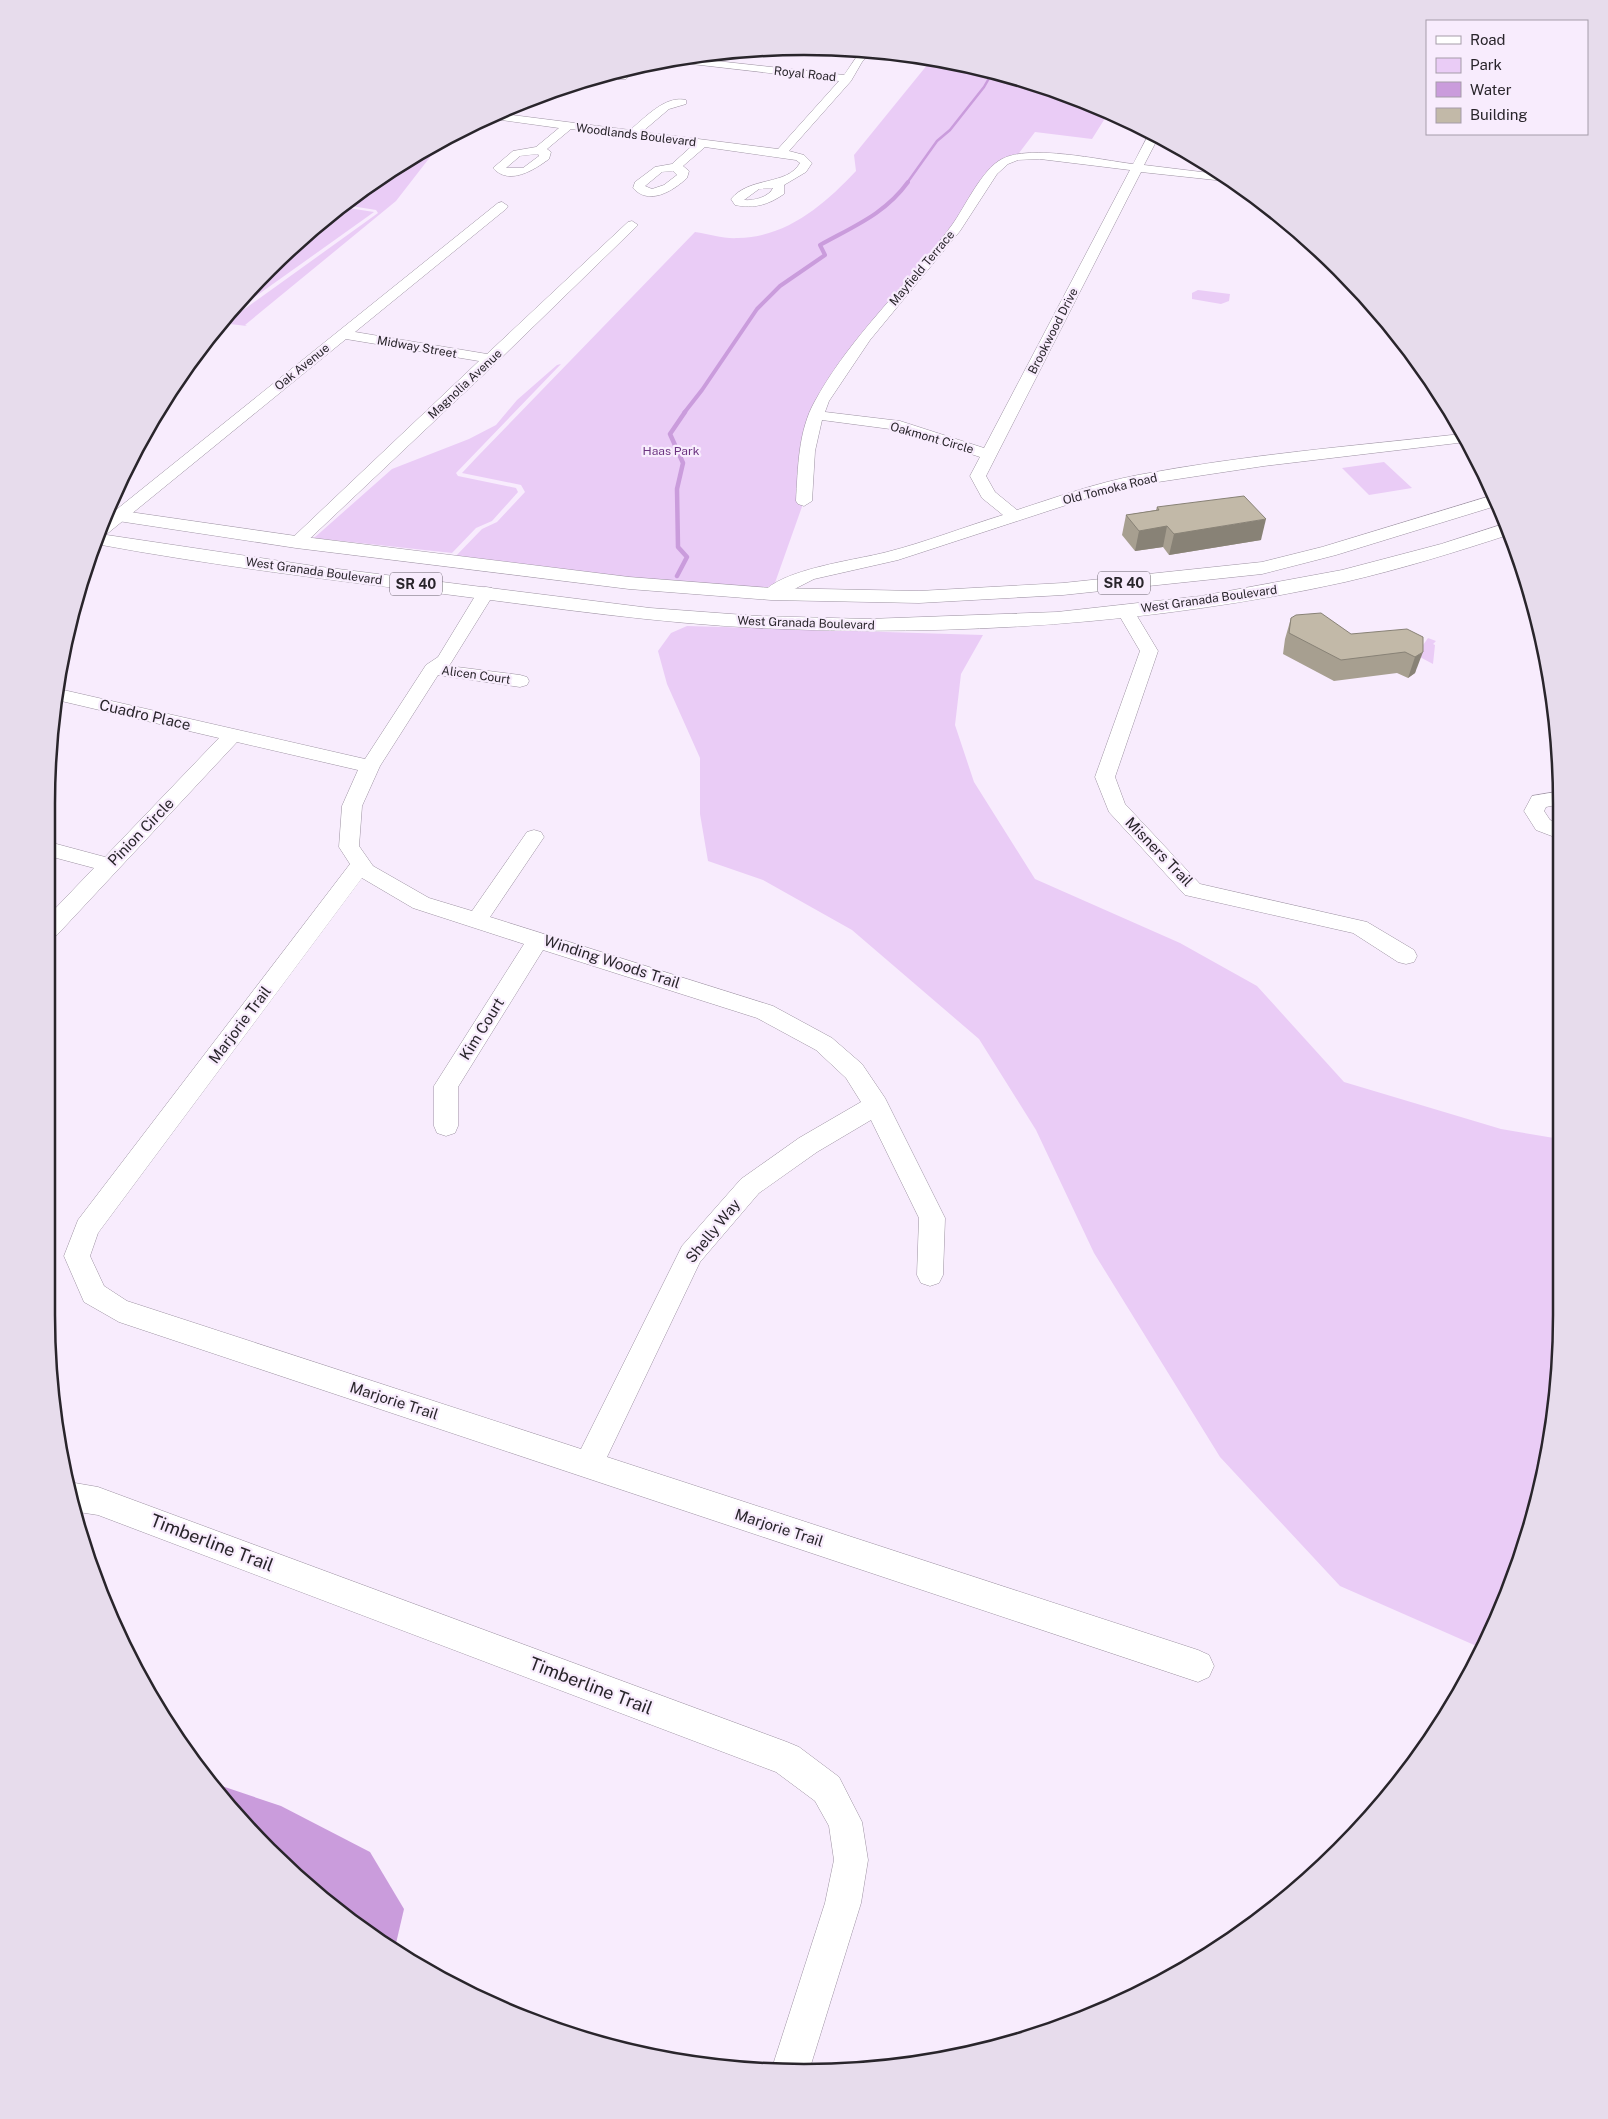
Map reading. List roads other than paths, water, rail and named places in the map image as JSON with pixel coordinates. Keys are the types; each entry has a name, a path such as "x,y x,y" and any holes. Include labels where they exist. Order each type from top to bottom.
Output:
{"main road":[{"name":"West Granada Boulevard","path":"113,515 296,542 676,588 771,594 919,597 1015,593 1103,586 1262,568 1414,526 1489,502"},
{"path":"1448,548 1447,534 1450,525 1468,509"},
{"path":"1393,564 1412,541 1414,526"},
{"name":"West Granada Boulevard","path":"103,541 324,574 700,618 868,625 1057,618 1201,602 1322,581 1393,564 1501,531"},
{"path":"219,558 266,554 296,542"},
{"path":"1125,610 1141,594 1262,568"},
{"path":"476,591 507,578 556,574"},
{"path":"1057,618 1089,604 1098,596 1103,586"},
{"path":"700,618 742,610 771,594"}],"street":[{"path":"781,153 847,79 860,58"},
{"name":"Royal Road","path":"700,62 847,79"},
{"path":"633,134 665,107 682,102"},
{"name":"Woodlands Boulevard","path":"504,118 781,153 800,157 806,163 802,170 778,184"},
{"path":"539,150 568,126"},
{"name":"Brookwood Drive","path":"1015,516 988,495 978,476 1151,140"},
{"path":"675,167 702,143"},
{"name":"Mayfield Terrace","path":"804,501 807,451 816,415 822,401 865,337 956,228 993,172 1004,162 1016,157 1040,156 1214,177"},
{"name":"Oak Avenue","path":"113,515 502,206"},
{"name":"Magnolia Avenue","path":"296,542 632,225"},
{"name":"Midway Street","path":"342,334 492,359"},
{"name":"Oakmont Circle","path":"816,415 900,426 989,455"},
{"name":"Old Tomoka Road","path":"771,594 809,574 892,556 1095,490 1176,473 1458,439"},
{"name":"Winding Woods Trail","path":"476,591 445,660 433,669 370,766 352,806 350,847 361,864 366,871 421,902 765,1012 824,1044 854,1071 876,1106 932,1218 930,1275"},
{"name":"Misners Trail","path":"1125,610 1149,651 1105,777 1116,807 1193,890 1359,927 1406,956"},
{"name":"Alicen Court","path":"433,669 520,682"},
{"name":"Cuadro Place","path":"63,696 370,766"},
{"name":"Pinion Circle","path":"55,923 233,735"},
{"path":"1553,799 1538,801 1534,811 1543,825 1553,829"},
{"path":"477,920 534,837"},
{"path":"55,851 110,865"},
{"name":"Marjorie Trail","path":"361,864 87,1228 77,1256 94,1294 119,1310 1198,1666"},
{"name":"Kim Court","path":"446,1126 446,1086 539,939"},
{"name":"Shelly Way","path":"588,1466 690,1254 750,1186 808,1145 876,1106"},
{"name":"Timberline Trail","path":"78,1498 98,1501 787,1759 827,1789 845,1822 851,1860 843,1903 792,2064"}],"water":[{"path":"222,1786 281,1806 370,1852 404,1909 396,1943 348,1909 310,1878 274,1845"}],"waterway":[{"path":"907,183 937,141 950,130 989,79"},
{"path":"684,413 702,390 757,309 780,286 825,255 820,245 879,211 908,182"},
{"path":"677,576 687,557 678,547 677,489 683,463 670,434 685,412"}],"park label":[{"name":"Haas Park","path":"671,451"}]}
